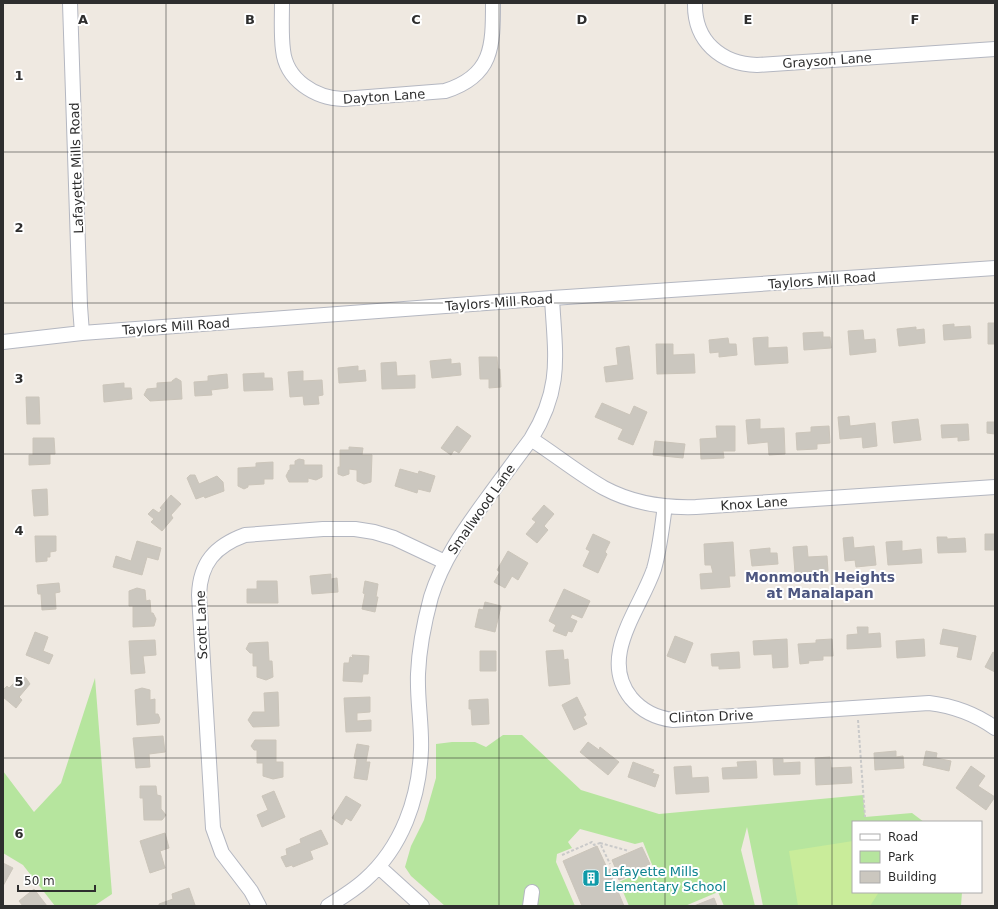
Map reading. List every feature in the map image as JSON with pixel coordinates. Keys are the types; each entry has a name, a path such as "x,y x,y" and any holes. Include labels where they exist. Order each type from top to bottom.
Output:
{"street":[{"name":"Lafayette Mills Road","path":"70,3 82,333"},
{"name":"Dayton Lane","path":"282,3 283,51 285,60 293,75 303,85 318,95 343,99 446,91 467,82 481,69 492,44 493,3"},
{"name":"Grayson Lane","path":"695,3 696,20 700,31 708,43 718,53 727,59 745,65 995,49"},
{"name":"Taylors Mill Road","path":"3,342 82,333 552,298 995,268"},
{"name":"Smallwood Lane","path":"328,906 348,894 379,867 404,828 416,793 419,777 421,749 418,676 419,650 432,595 445,562 456,542 531,439 541,423 548,407 554,380 556,357 552,298"},
{"name":"Knox Lane","path":"531,439 587,478 605,488 620,495 646,503 665,506 696,507 995,487"},
{"name":"Clinton Drive","path":"665,506 654,568 620,645 618,656 618,668 624,689 636,704 652,715 673,720 929,704 945,705 957,708 974,715 995,728"},
{"name":"Scott Lane","path":"258,906 251,891 222,853 213,828 198,596 201,576 205,566 212,555 221,546 231,540 245,535 343,528 374,532 394,538 445,562"},
{"path":"379,867 422,906"},
{"path":"530,906 532,892"}],"path":[{"path":"857,708 865,817"},
{"path":"562,855 592,842 594,845 600,843 629,851"},
{"path":"600,843 610,864"}],"green space":[{"path":"95,678 112,894 94,906 55,906 23,865 3,853 3,771 34,812 61,783"},
{"path":"503,735 522,735 581,790 659,814 863,795 865,817 912,813 923,821 852,821 852,893 962,893 961,906 763,906 747,827 741,850 755,906 724,906 718,892 685,906 629,906 619,882 653,867 643,842 635,844 580,829 568,842 572,848 557,854 556,862 575,906 445,906 411,876 405,867 411,846 424,820 436,778 436,744 475,742 486,747"},
{"path":"852,841 852,893 878,893 870,906 798,906 789,851"}],"building":[{"path":"988,323 995,323 995,344 988,344"},
{"path":"954,324 954,327 970,326 971,338 944,340 943,325"},
{"path":"916,327 916,330 924,329 925,343 899,346 897,329"},
{"path":"863,330 864,340 875,339 876,352 850,355 848,331"},
{"path":"823,332 823,337 830,337 831,348 804,350 803,333"},
{"path":"768,337 768,348 787,347 788,363 755,365 753,338"},
{"path":"728,338 729,344 736,344 737,355 719,357 719,352 710,353 709,340"},
{"path":"656,344 673,344 673,355 694,354 695,373 657,374"},
{"path":"629,346 633,379 606,382 604,367 618,365 616,348"},
{"path":"479,357 497,357 498,369 500,369 501,387 489,388 489,379 480,379"},
{"path":"451,359 451,364 460,363 461,375 432,378 430,361"},
{"path":"396,362 397,376 415,375 415,388 382,389 381,363"},
{"path":"358,366 358,371 365,370 366,381 339,383 338,368"},
{"path":"303,371 303,381 322,380 323,395 318,396 319,404 304,405 303,396 290,397 288,372"},
{"path":"264,373 264,378 272,378 273,390 244,391 243,374"},
{"path":"227,374 228,388 211,390 212,395 195,396 194,382 208,381 208,376"},
{"path":"176,378 181,381 182,399 150,401 144,395 147,389 157,388 157,383 172,382"},
{"path":"124,383 124,388 131,388 132,399 104,402 103,385"},
{"path":"26,397 39,397 40,424 27,424"},
{"path":"602,403 630,415 634,406 647,412 633,445 618,439 623,429 595,417"},
{"path":"849,416 850,426 875,423 877,446 863,448 862,437 840,439 838,417"},
{"path":"760,419 760,429 784,428 785,454 769,455 768,442 748,444 746,420"},
{"path":"918,419 921,440 894,443 892,422"},
{"path":"987,422 995,422 995,434 987,433"},
{"path":"968,424 969,440 958,441 958,437 942,438 941,425"},
{"path":"457,426 471,436 459,453 454,450 451,455 441,448"},
{"path":"716,426 735,426 735,451 723,451 724,458 701,459 700,439 717,438"},
{"path":"829,426 830,443 817,444 817,449 797,450 796,433 811,432 811,427"},
{"path":"33,438 54,438 55,454 50,454 50,464 29,465 29,455 33,455"},
{"path":"655,441 685,444 683,458 653,455"},
{"path":"349,447 363,448 362,455 372,455 371,482 364,484 357,481 357,470 349,469 349,474 343,476 338,474 338,467 340,467 340,450 349,450"},
{"path":"299,459 304,460 304,465 322,465 322,477 316,480 308,478 308,482 289,482 286,476 290,470 290,465 295,465 295,461"},
{"path":"273,462 273,479 264,479 264,484 248,485 248,487 244,489 238,486 238,468 256,467 256,463"},
{"path":"400,469 418,474 419,471 435,476 430,492 418,489 417,493 395,486"},
{"path":"190,475 195,475 199,484 217,476 223,482 224,491 205,498 204,496 196,499 187,478"},
{"path":"47,489 48,515 34,516 32,490"},
{"path":"171,495 181,504 171,515 173,518 162,531 151,522 154,519 148,514 153,509 159,513 162,509 160,508"},
{"path":"544,505 554,514 544,526 548,530 537,543 526,534 536,522 532,519"},
{"path":"593,534 610,542 605,552 607,554 598,573 583,566 590,551 586,549"},
{"path":"985,534 995,534 995,550 985,550"},
{"path":"35,536 56,536 56,551 50,552 50,557 47,557 47,561 36,562"},
{"path":"853,537 854,548 874,546 876,565 856,567 855,560 845,561 843,538"},
{"path":"937,537 947,537 947,539 965,538 966,552 938,553"},
{"path":"137,541 161,548 158,560 147,557 142,575 113,567 116,556 131,561"},
{"path":"902,541 902,551 921,549 922,563 888,565 886,542"},
{"path":"733,542 735,576 729,576 730,587 701,589 700,574 713,573 711,565 705,565 704,544"},
{"path":"807,546 808,557 827,556 828,571 795,573 793,547"},
{"path":"770,548 770,553 777,553 778,564 752,566 750,550"},
{"path":"508,551 528,563 518,580 512,576 505,588 494,582 500,572 497,570"},
{"path":"331,574 331,579 337,578 338,592 312,594 310,576"},
{"path":"257,581 277,581 278,603 247,603 247,589 257,589"},
{"path":"365,581 378,584 376,597 378,597 375,612 362,609 365,594 363,593"},
{"path":"59,583 60,592 55,593 56,609 42,610 41,594 38,594 37,585"},
{"path":"137,588 145,590 146,601 150,600 151,613 153,613 156,619 154,626 133,627 133,606 129,606 129,591"},
{"path":"564,589 590,601 582,618 572,614 570,618 577,621 572,632 568,631 566,636 553,631 556,625 549,621"},
{"path":"485,602 501,606 495,632 475,627 479,609 483,610"},
{"path":"857,627 868,627 868,634 880,633 881,647 847,649 847,635 858,634"},
{"path":"943,629 976,636 971,660 957,657 959,647 940,644"},
{"path":"35,632 48,637 43,651 53,655 49,664 26,655"},
{"path":"675,636 693,643 685,663 667,656"},
{"path":"787,639 788,667 773,668 772,654 754,655 753,641"},
{"path":"832,639 833,656 823,656 823,660 808,661 809,663 800,664 798,644 816,643 816,640"},
{"path":"924,639 925,656 897,658 896,641"},
{"path":"155,640 156,655 143,656 145,673 131,674 129,641"},
{"path":"268,642 269,661 272,661 273,677 266,680 257,677 257,666 253,666 253,653 250,653 246,649 249,643"},
{"path":"563,650 564,660 568,659 570,684 549,686 546,651"},
{"path":"480,651 496,651 496,671 480,671"},
{"path":"739,652 740,668 719,669 719,666 712,666 711,654"},
{"path":"993,652 995,653 995,672 985,667"},
{"path":"352,655 369,656 368,674 363,674 362,682 343,681 344,663 349,663 350,657 353,658"},
{"path":"21,676 26,678 30,684 19,697 22,700 16,708 3,697 3,689 7,686 9,688"},
{"path":"142,688 150,690 150,700 155,699 155,714 158,714 160,719 159,723 137,725 135,690"},
{"path":"278,692 279,726 253,727 248,720 253,712 265,712 264,693"},
{"path":"370,697 370,712 357,713 357,721 371,720 371,731 346,732 344,698"},
{"path":"577,697 586,715 583,717 587,724 574,730 562,705"},
{"path":"488,699 489,724 472,725 469,700"},
{"path":"163,736 165,752 149,754 150,767 136,768 133,738"},
{"path":"255,740 276,740 276,762 283,762 283,777 273,779 263,776 263,763 257,763 257,750 254,750 251,746"},
{"path":"588,742 599,750 600,747 619,762 608,775 580,752"},
{"path":"357,744 369,746 366,762 370,762 367,780 354,778 357,759 354,758"},
{"path":"896,751 896,757 903,756 904,768 875,770 874,753"},
{"path":"926,751 937,753 936,758 951,761 949,771 923,765"},
{"path":"830,757 831,768 851,767 852,783 816,785 815,758"},
{"path":"773,759 783,759 783,763 800,762 800,774 774,775"},
{"path":"756,761 757,778 723,779 722,768 738,767 737,762"},
{"path":"633,762 654,770 652,773 659,775 655,787 628,777"},
{"path":"691,766 692,778 708,777 709,792 676,794 674,767"},
{"path":"971,766 985,776 978,786 995,797 986,810 956,788"},
{"path":"140,786 156,786 157,795 161,796 161,809 166,815 162,820 144,820 143,798 140,798"},
{"path":"274,791 285,817 262,827 257,815 268,810 262,796"},
{"path":"346,796 361,805 351,821 346,818 342,825 332,818"},
{"path":"321,830 328,844 310,851 313,859 293,867 292,865 286,867 281,857 287,855 286,849 301,843 300,839"},
{"path":"165,833 169,848 160,851 165,868 150,873 140,841"},
{"name":"Lafayette Mills Elementary School","path":"597,846 608,870 615,867 612,860 642,847 650,864 639,869 640,872 619,880 616,873 611,875 624,906 582,906 563,861"},
{"path":"3,863 13,868 3,886"},
{"path":"189,888 195,905 159,906 159,904 173,899 172,894"},
{"path":"34,889 47,906 23,906 19,901"},
{"name":"Lafayette Mills Elementary School","path":"714,898 717,906 694,906"}],"place":[{"name":"Lafayette Mills Elementary School","path":"591,878"}],"district":[{"name":"Monmouth Heights at Manalapan","path":"820,586"}]}
